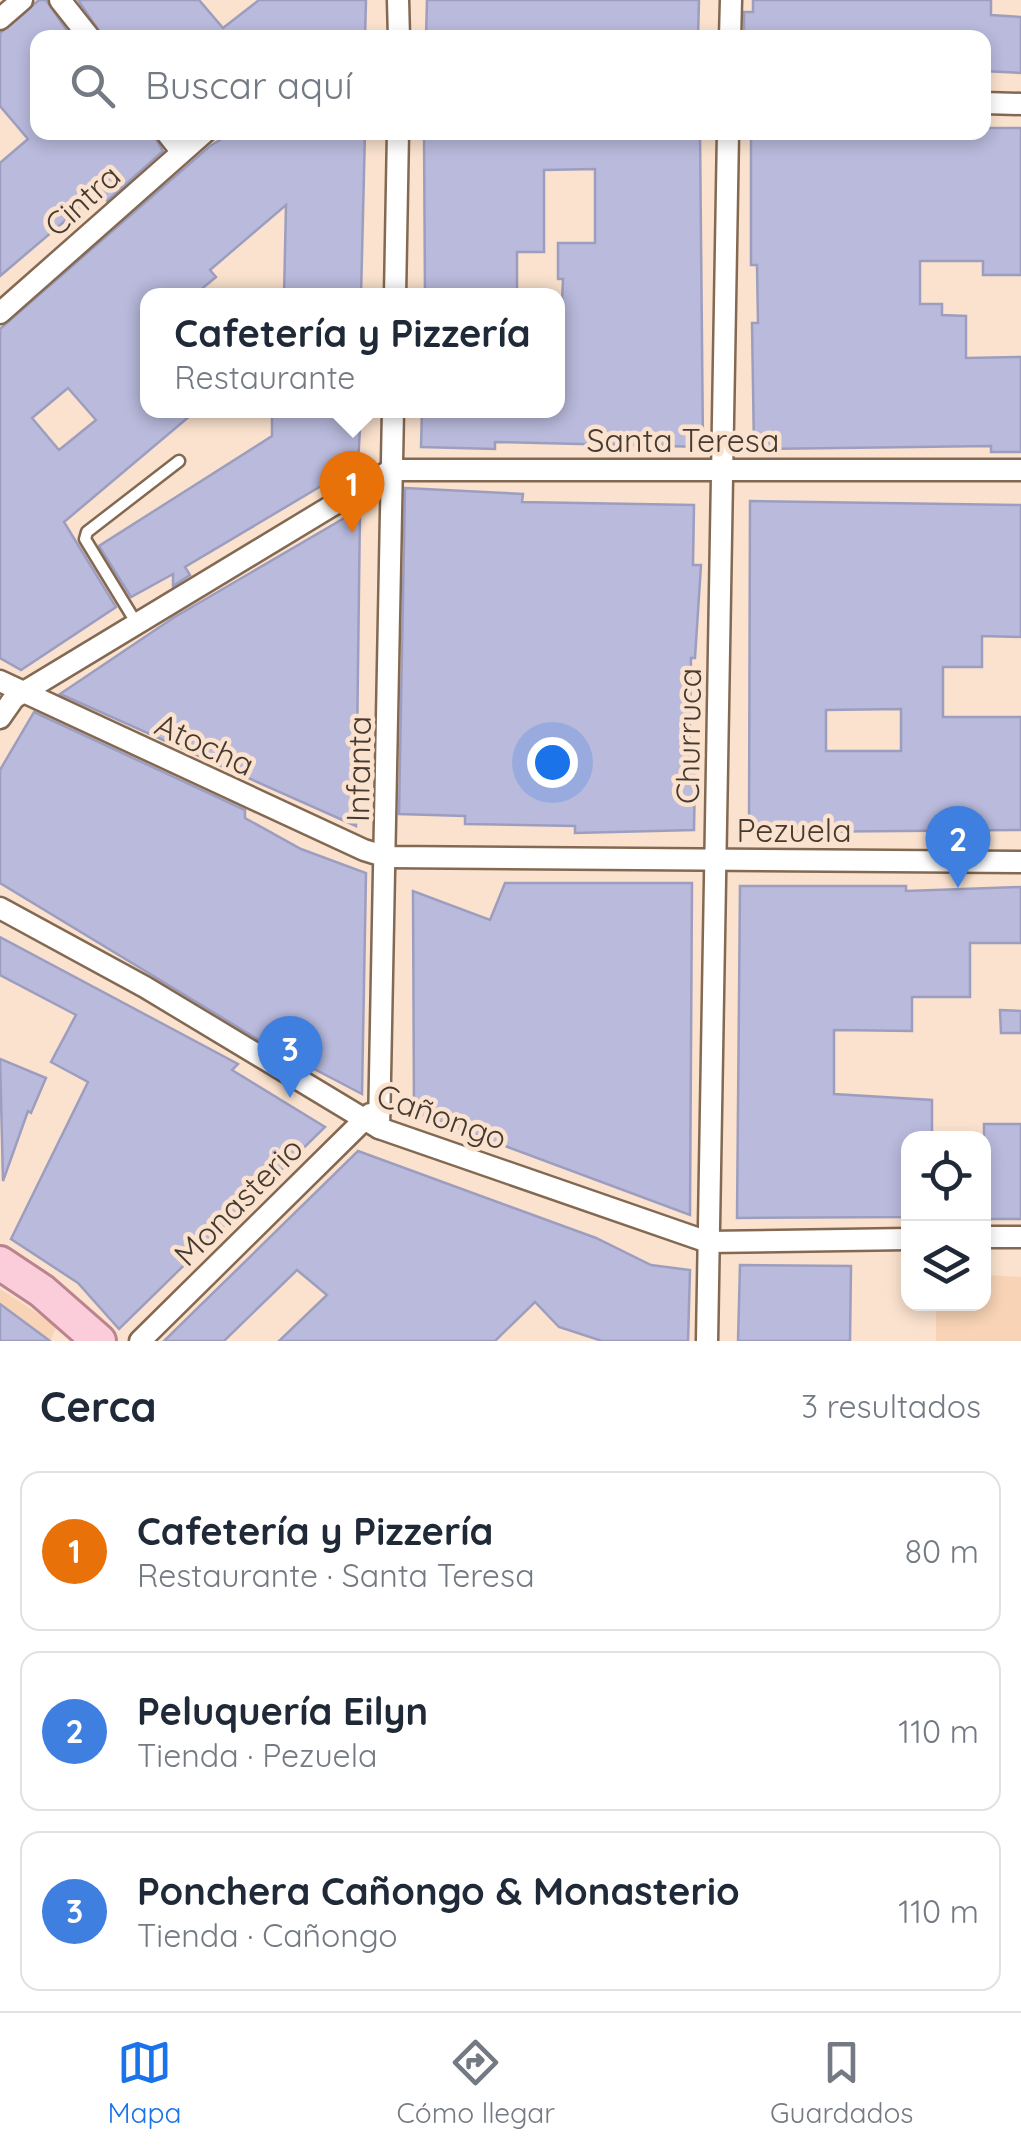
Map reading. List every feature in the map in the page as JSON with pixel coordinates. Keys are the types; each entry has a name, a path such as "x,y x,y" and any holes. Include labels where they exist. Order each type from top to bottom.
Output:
{"main road":[{"path":"0,1263 91,1338"}],"street":[{"path":"0,19 22,0"},
{"path":"60,0 84,30"},
{"path":"398,0 399,30"},
{"path":"730,30 731,0"},
{"path":"991,104 1021,104"},
{"path":"172,140 181,151"},
{"name":"Cintra","path":"0,313 195,140"},
{"path":"395,288 398,140"},
{"name":"Churruca","path":"707,1341 728,140"},
{"name":"Infanta","path":"370,1124 380,1106 388,857 393,418"},
{"path":"0,718 10,701 392,470"},
{"name":"Santa Teresa","path":"392,470 1021,470"},
{"name":"Atocha","path":"0,681 364,850 388,857"},
{"name":"Pezuela","path":"388,857 1021,862"},
{"name":"Cañongo","path":"0,908 144,986 370,1124 708,1242 901,1238"},
{"name":"Monasterio","path":"140,1341 370,1124"},
{"path":"991,1238 1021,1237"}],"lane":[{"path":"138,625 84,539 87,532 178,462"}],"shaded area":[{"path":"991,1275 1021,1277 1021,1341 936,1341 936,1311 991,1311"},
{"path":"0,1289 57,1326 50,1341 0,1341"}],"building":[{"path":"39,0 46,0 67,30 30,30 30,140 157,140 163,151 107,201 99,192 0,276 0,163 28,139 0,106 0,33"},
{"path":"78,0 199,0 223,28 259,0 366,0 365,30 99,30"},
{"path":"427,0 699,0 698,30 426,30"},
{"path":"753,0 991,0 991,15 1021,17 1021,73 991,71 991,30 744,30 744,12 753,12"},
{"path":"991,128 1021,128 1021,275 983,275 983,261 920,261 920,304 942,304 942,315 966,316 966,358 1021,357 1021,452 991,452 991,446 754,449 752,323 758,323 757,265 751,265 751,140 991,140"},
{"path":"220,140 365,140 361,288 284,288 286,205 210,270 216,277 203,288 140,288 140,418 188,418 64,522 116,607 21,670 0,658 0,329","holes":["68,388 96,420 59,450 32,418"]},
{"path":"424,140 700,140 703,447 495,442 495,449 421,447 422,418 565,418 565,288 563,279 558,279 558,243 595,243 595,169 544,170 544,252 517,252 517,288 425,288"},
{"path":"272,418 361,418 358,464 185,567 190,575 173,586 173,574 131,597 99,546 272,436"},
{"path":"405,488 523,494 522,502 694,505 693,565 701,565 695,658 691,658 689,774 695,774 694,830 575,833 575,826 465,824 465,816 399,814"},
{"path":"750,501 1021,505 1021,637 982,636 982,667 943,667 943,717 1021,717 1021,830 786,832 786,828 749,828","holes":["901,709 901,751 826,751 826,710"]},
{"path":"360,509 356,826 60,694 173,618"},
{"path":"34,712 245,810 245,818 301,849 366,873 362,1094 259,1040 0,883 0,770"},
{"path":"505,883 692,883 690,1215 414,1112 413,891 490,920"},
{"path":"740,886 906,886 906,891 1021,887 1021,943 970,943 970,997 912,997 912,1031 834,1030 834,1094 932,1100 932,1131 901,1131 901,1217 737,1218"},
{"path":"0,937 238,1064 232,1070 325,1127 119,1329 78,1283 11,1239 88,1082 51,1062 76,1015 0,975"},
{"path":"1000,1010 1021,1011 1021,1033 1001,1033"},
{"path":"0,1059 46,1078 31,1113 28,1111 3,1181"},
{"path":"984,1124 1021,1124 1021,1219 991,1219 991,1131 984,1131"},
{"path":"358,1151 596,1238 651,1265 690,1270 688,1341 602,1341 559,1327 535,1302 495,1341 279,1341 327,1295 297,1270 224,1341 164,1341"},
{"path":"740,1265 851,1266 850,1341 738,1341"},
{"path":"0,1304 50,1341 0,1341"}],"place":[{"name":"Cafetería y Pizzería","path":"352,533"},
{"name":"Peluquería Eilyn","path":"958,888"},
{"name":"Ponchera Cañongo & Monasterio","path":"290,1098"}]}
